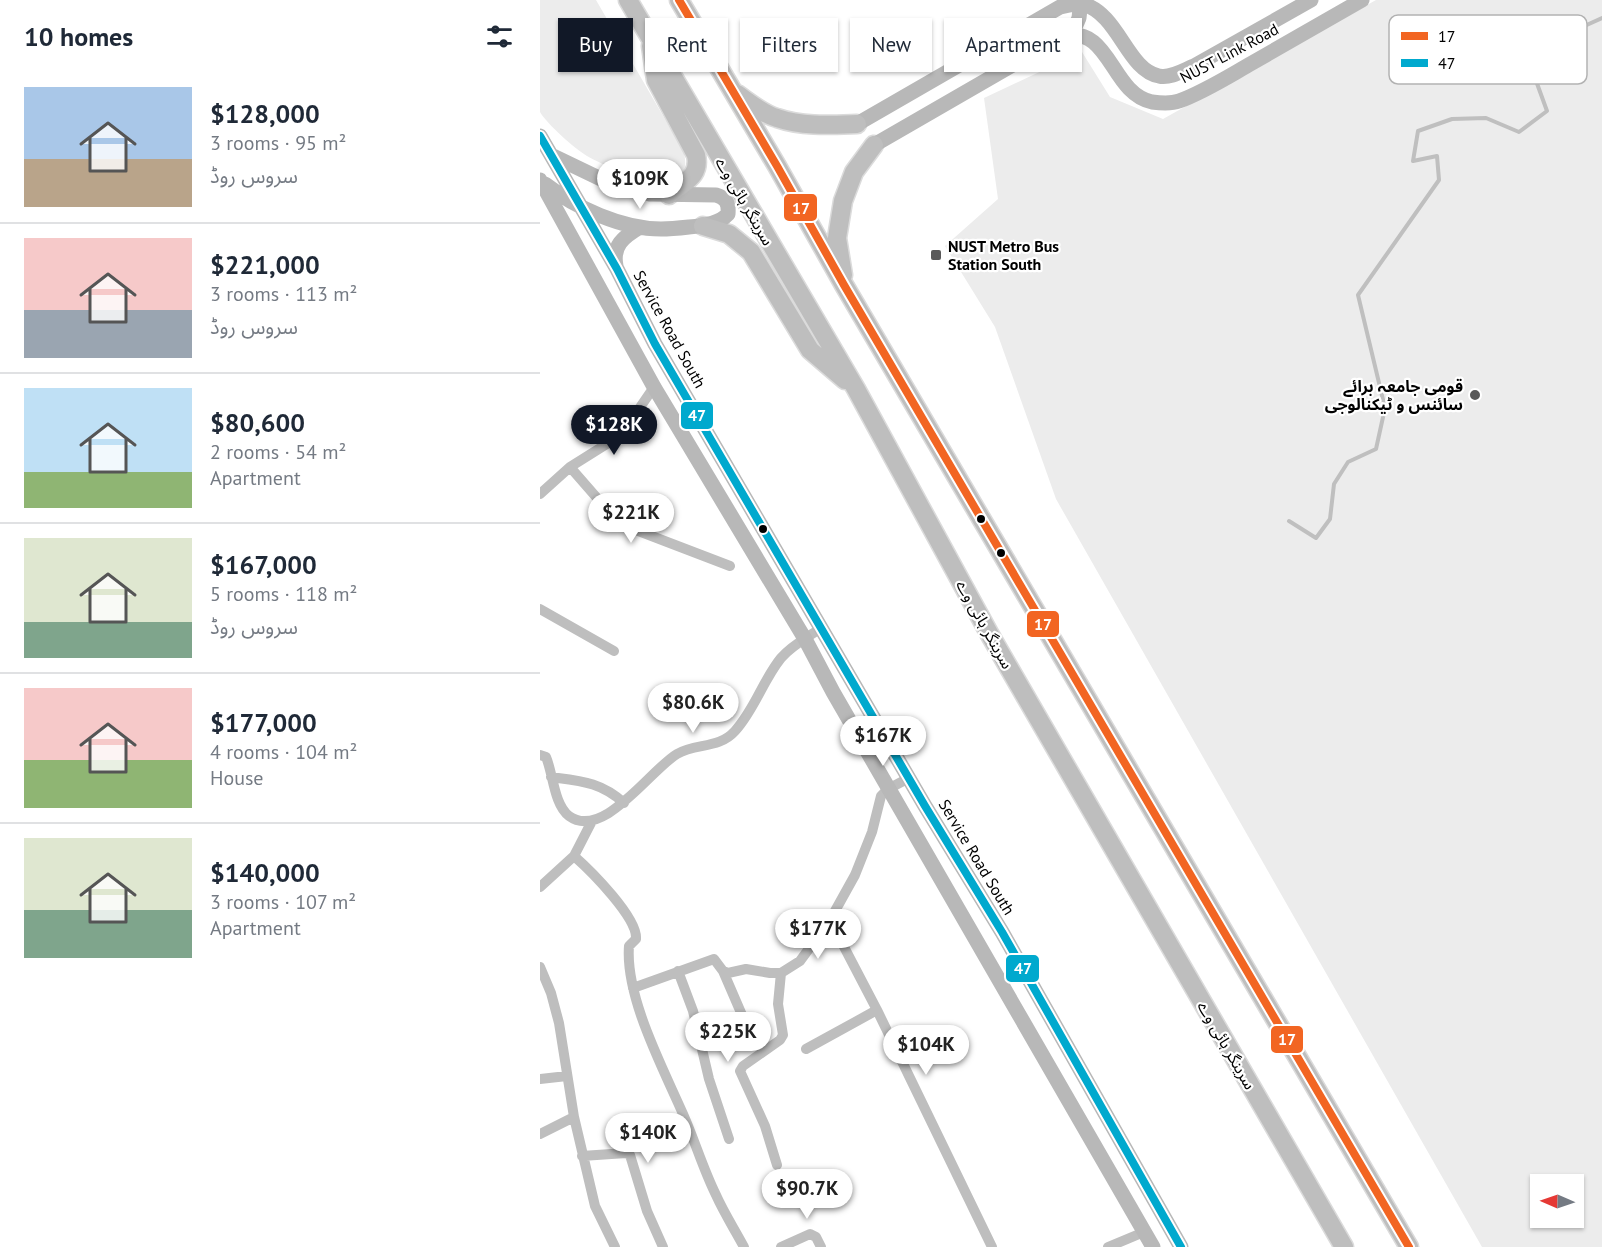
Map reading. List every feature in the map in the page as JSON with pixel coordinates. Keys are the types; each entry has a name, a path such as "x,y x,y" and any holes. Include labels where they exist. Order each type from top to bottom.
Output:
{"highway":[{"name":"سرینگر ہائی وے","path":"628,0 645,29"},
{"path":"679,0 1409,1247"},
{"path":"655,72 656,80 698,161 693,176 669,195"},
{"name":"سرینگر ہائی وے","path":"670,72 855,389 990,634 1344,1247"},
{"path":"731,89 755,107 776,118 823,125 857,124"},
{"path":"844,285 837,238 843,201 854,172 874,145"},
{"path":"708,224 729,234 751,252 810,350 855,389"}],"main road":[{"name":"NUST Link Road","path":"1081,2 1108,20 1141,67 1159,77 1176,74 1194,66 1311,0"},
{"name":"NUST Link Road","path":"1082,36 1092,39 1127,86 1138,96 1150,102 1177,102 1226,78 1362,0"},
{"path":"857,124 1058,4 1081,2 1079,18"},
{"path":"874,145 999,72"},
{"name":"Service Road South","path":"540,136 546,158 581,206 617,269 655,344 909,778 1002,932 1181,1247"},
{"path":"540,180 581,206 623,223 640,227 661,229 708,224 724,219 729,214 728,202 723,197 651,194 603,180 546,158"},
{"path":"540,180 654,387 805,639 888,789 1153,1247"},
{"path":"617,269 614,254 620,243 640,227"},
{"path":"858,736 876,722"}],"street":[{"path":"540,494 570,467 621,435 654,387"},
{"path":"570,467 604,506 627,527 730,566"},
{"path":"540,609 615,651"},
{"path":"540,887 574,856 592,821 624,803 669,759 690,749 717,744 734,733 781,658 789,649 821,628"},
{"path":"540,755 546,758 561,805 569,816 592,821"},
{"path":"551,777 587,781 612,792 624,803"},
{"path":"723,971 731,973 746,969 770,973 781,972 800,961 830,920 855,875 872,832 881,796 888,789 909,778"},
{"path":"574,856 594,874 632,922 637,932 636,939 629,946 628,958 633,988 650,1037 715,1193 744,1247"},
{"path":"830,920 877,1010 992,1247"},
{"path":"633,988 714,959 723,971 742,1015"},
{"path":"540,967 551,993 556,1013 574,1117 595,1206 615,1247"},
{"path":"678,971 693,1011 709,1079 729,1139"},
{"path":"777,1166 765,1126 740,1071 743,1066 780,1040 783,1035 778,1004 781,972"},
{"path":"806,1049 877,1010"},
{"path":"540,1079 567,1076"},
{"path":"540,1134 574,1117"},
{"path":"582,1156 626,1153 630,1155 647,1211 663,1247"},
{"path":"1108,1247 1144,1232"},
{"path":"781,1247 810,1234 816,1237 821,1247"}],"shaded area":[{"path":"540,0 596,0 606,18 558,18 558,72 633,72 633,64 684,152 684,172 674,179 650,180 607,166 575,147 540,112"},
{"path":"1376,0 1602,0 1602,1247 1482,1247 1056,499 995,327 945,246 998,199 984,98 1039,72 1082,72 1082,52 1110,97 1163,119"}],"waterway":[{"path":"1587,25 1602,18"},
{"path":"1289,521 1316,538 1330,519 1334,484 1348,462 1376,449 1385,408 1358,295 1439,180 1437,156 1413,161 1418,131 1452,119 1486,118 1519,132 1547,111 1537,84"}],"transit line":[{"name":"17","path":"679,0 1409,1247"},
{"name":"47","path":"540,136 617,269 655,344 925,806 1002,932 1181,1247"}],"place":[{"name":"NUST Metro Bus Station South","path":"936,255"},
{"name":"قومی جامعہ برائے سائنس و ٹیکنالوجی","path":"1475,395"}]}
